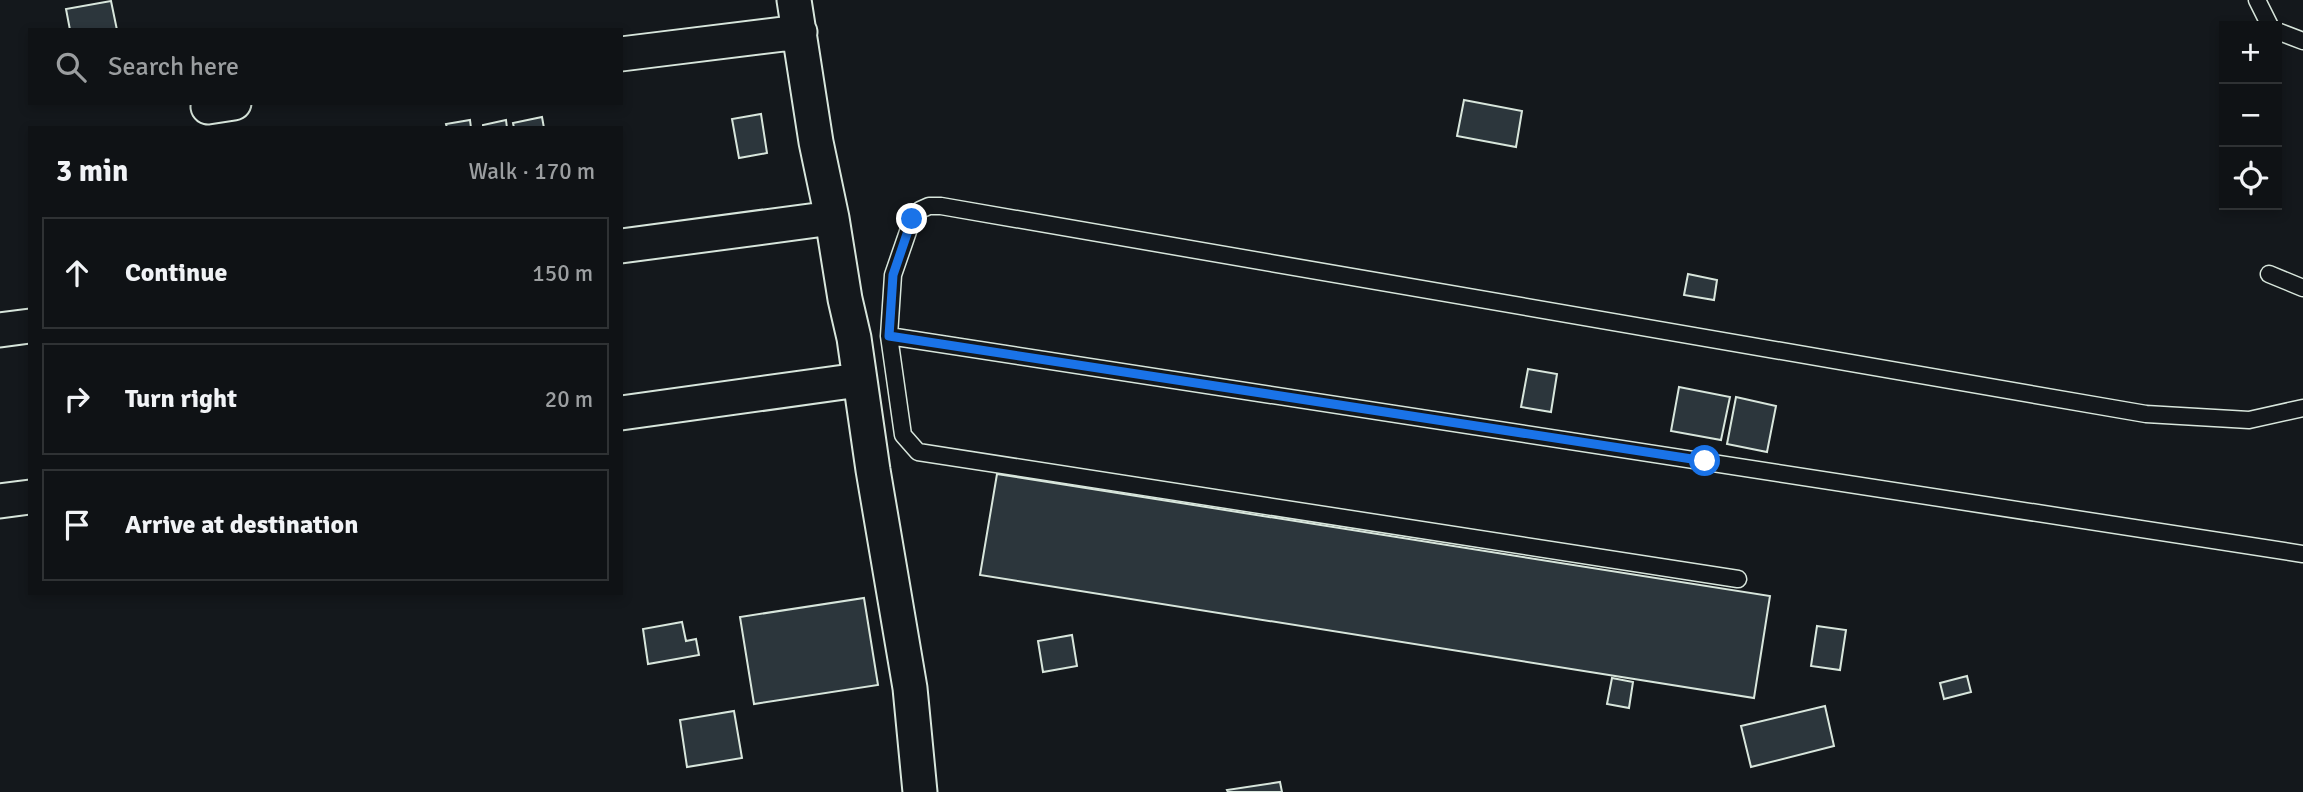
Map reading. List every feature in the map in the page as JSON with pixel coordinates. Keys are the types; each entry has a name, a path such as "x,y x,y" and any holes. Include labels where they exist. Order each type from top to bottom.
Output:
{"street":[{"path":"623,54 797,16 816,142 854,338 910,688 920,792"},
{"path":"623,246 832,218"},
{"path":"0,330 28,326"},
{"path":"623,413 859,380"},
{"path":"0,501 28,497"}],"lane":[{"path":"2257,0 2268,21"},
{"path":"2282,33 2303,41"},
{"path":"1738,579 918,452 903,435 889,336 893,275 912,219 920,210 929,206 942,206 2146,414 2249,420 2303,408"},
{"path":"2269,274 2303,288"},
{"path":"889,336 2303,554"}],"building":[{"path":"111,1 117,28 70,28 66,9"},
{"path":"1464,100 1522,111 1516,147 1457,136"},
{"path":"761,114 767,153 739,158 732,119"},
{"path":"542,117 544,126 514,126 513,123"},
{"path":"470,120 471,126 446,126"},
{"path":"506,120 507,126 483,126"},
{"path":"1688,274 1717,280 1714,300 1684,295"},
{"path":"1528,369 1557,374 1551,412 1521,407"},
{"path":"1679,387 1730,397 1721,440 1671,431"},
{"path":"1736,397 1776,406 1767,452 1727,444"},
{"path":"997,474 1770,596 1754,698 980,575"},
{"path":"864,598 878,685 754,704 740,617"},
{"path":"682,622 686,641 696,639 699,655 648,664 643,629"},
{"path":"1817,626 1846,630 1840,670 1811,666"},
{"path":"1072,635 1077,666 1043,672 1038,641"},
{"path":"1967,676 1971,692 1944,699 1940,683"},
{"path":"1612,678 1633,682 1629,708 1607,704"},
{"path":"1825,706 1834,746 1751,767 1741,726"},
{"path":"734,711 742,758 687,767 680,720"},
{"path":"1280,782 1282,792 1227,790"}],"route":[{"path":"912,219 893,275 889,336 1705,461"}]}
